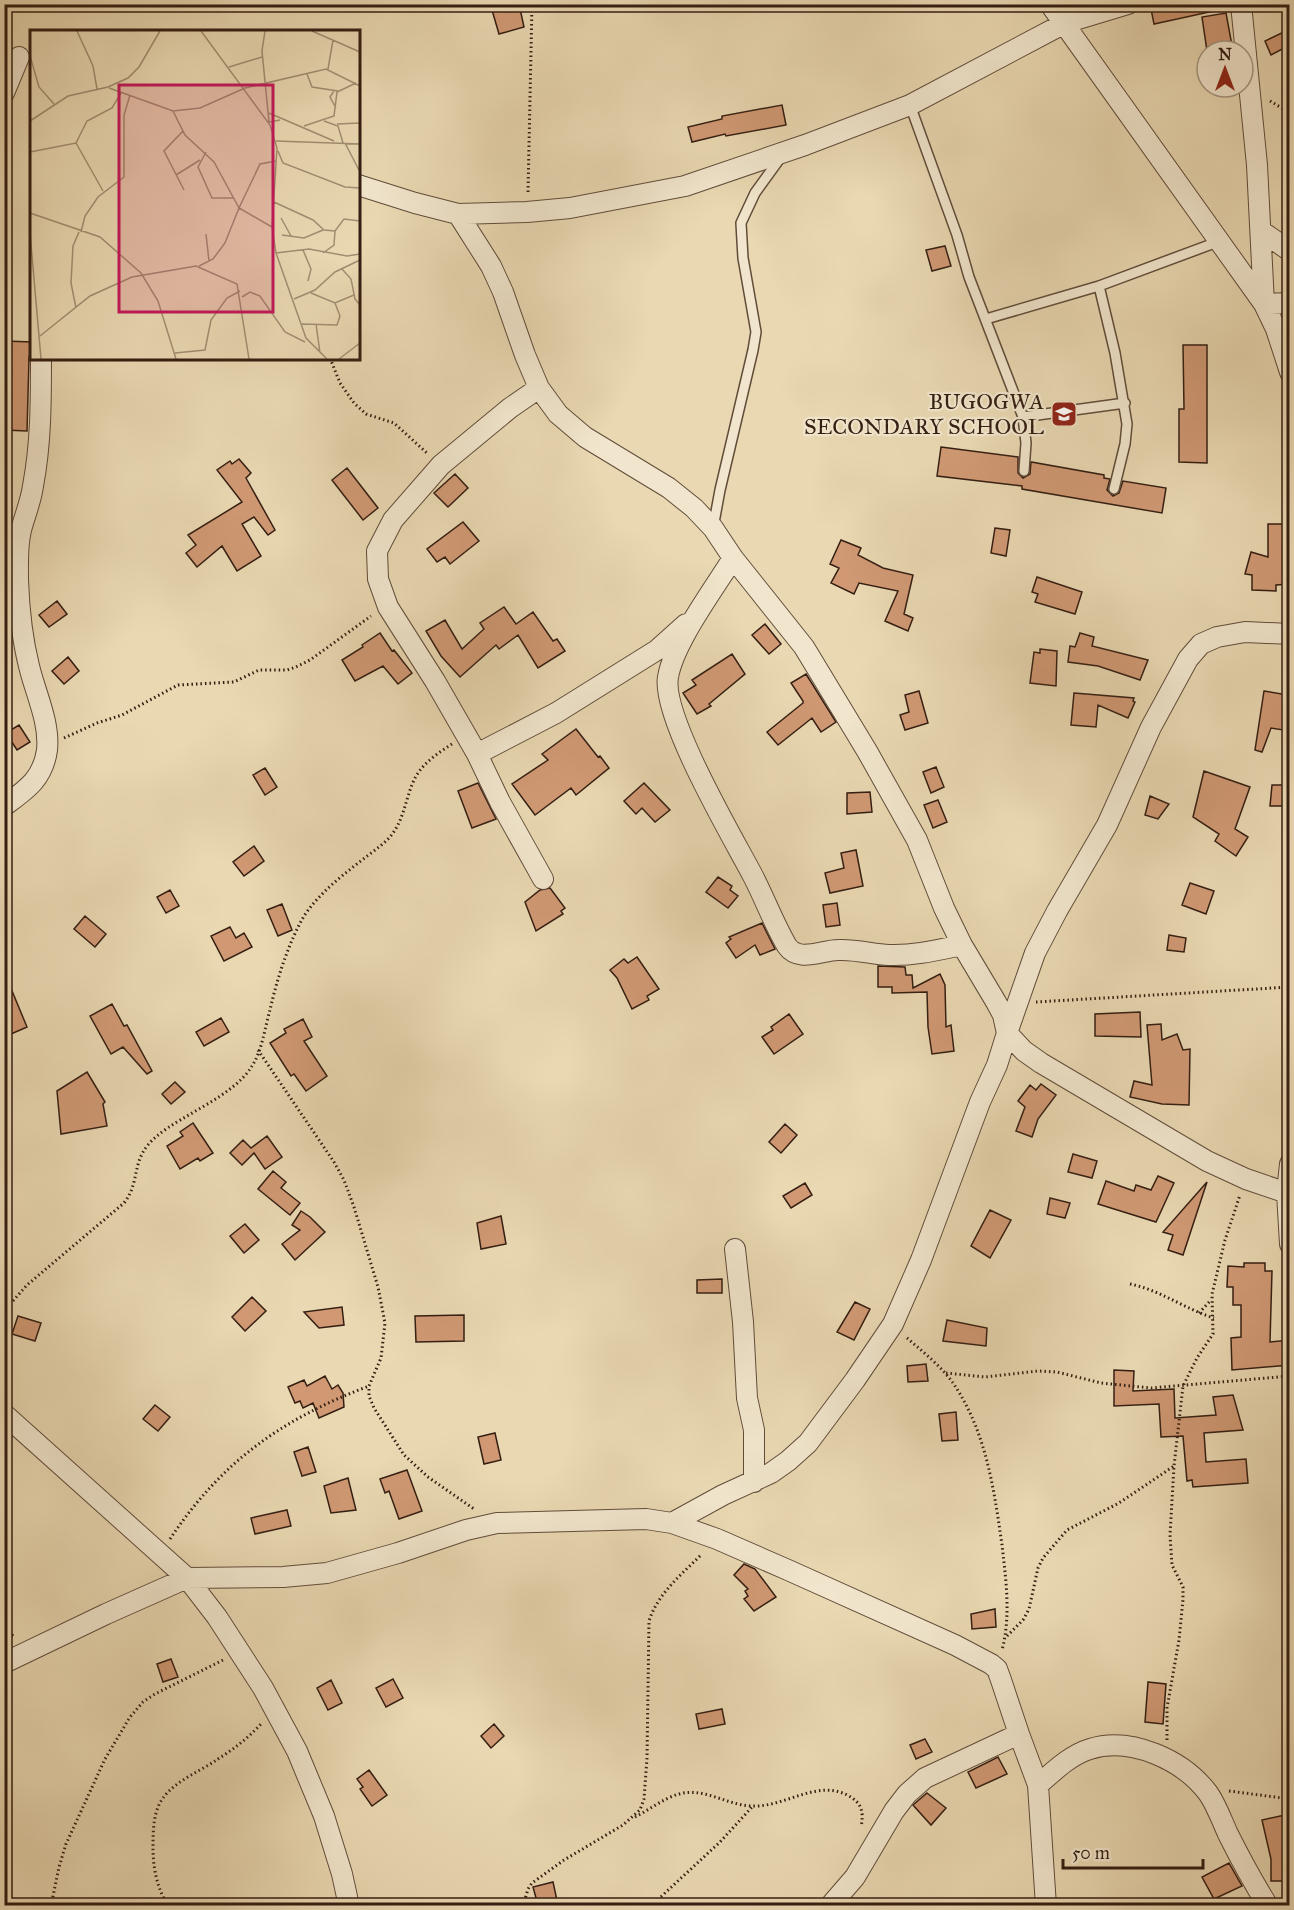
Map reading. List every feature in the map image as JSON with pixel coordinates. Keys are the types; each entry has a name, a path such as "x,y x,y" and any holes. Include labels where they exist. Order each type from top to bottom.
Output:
{"street":[{"path":"1050,4 1264,304 1276,329 1290,372"},
{"path":"360,186 458,214 570,208 685,186 910,105 1065,23 1128,4"},
{"path":"1240,4 1251,90 1264,304"},
{"path":"4,93 18,56"},
{"path":"458,214 491,266 539,388 558,414 585,437 669,488 694,508 713,528 733,558 804,648 862,742 917,840 944,908 962,945 1003,1015 1007,1033 1023,1051 1041,1063 1171,1141 1246,1179 1287,1193"},
{"path":"1261,231 1290,251"},
{"path":"1264,304 1290,303"},
{"path":"4,806 29,788 43,768 47,748 45,729 28,664 18,579 18,549 21,530 37,464 41,360"},
{"path":"539,388 510,408 441,465 393,520 377,551 378,579 388,607 477,754 500,802 543,879"},
{"path":"733,558 688,630 671,668 667,687 679,726 709,792 790,951 811,955 839,950 890,955 912,954 962,945"},
{"path":"477,754 556,713 657,650 701,609"},
{"path":"672,1523 723,1495 771,1473 808,1443 893,1324 921,1260 980,1102 997,1065 1035,953 1057,910 1107,825 1151,728 1188,658 1201,644 1217,637 1245,632 1290,634"},
{"path":"1290,1164 1287,1193 1290,1244"},
{"path":"735,1249 747,1398 754,1430 754,1482"},
{"path":"4,1414 187,1578 217,1617 297,1751 324,1816 349,1905"},
{"path":"4,1663 187,1578 283,1576 327,1572 389,1556 466,1530 497,1523 646,1519 672,1523 717,1539 955,1645 983,1658 997,1669 1018,1734 1038,1785 1046,1905"},
{"path":"830,1905 855,1877 894,1811 925,1778 1018,1734"},
{"path":"1038,1785 1088,1750 1107,1745 1151,1752 1191,1776 1208,1793 1245,1868 1268,1905"}],"lane":[{"path":"910,105 1007,381 1023,417 1026,443 1024,471"},
{"path":"713,528 756,332 741,223 745,210 755,193 784,152"},
{"path":"986,319 1099,286 1220,240"},
{"path":"1099,286 1125,403 1127,424 1125,444 1114,489"},
{"path":"1023,417 1125,403"}],"path":[{"path":"527,212 532,4"},
{"path":"331,360 340,383 354,403 366,414 394,423 441,465"},
{"path":"47,748 73,734 122,715 178,685 234,682 259,670 287,670 296,667 388,607"},
{"path":"4,1311 27,1285 124,1203 134,1186 138,1160 158,1135 213,1100 241,1079 252,1066 274,992 304,916 321,894 390,838 399,825 416,777 435,754 466,735"},
{"path":"1017,1004 1290,987"},
{"path":"258,1050 333,1162 354,1207 378,1287 385,1323 381,1358 369,1386 369,1396 374,1408 404,1455 452,1495 497,1523"},
{"path":"1175,1765 1167,1740 1166,1718 1179,1640 1184,1592 1174,1571 1171,1555 1174,1466 1183,1386 1197,1358 1213,1334 1212,1299 1225,1240 1246,1179"},
{"path":"1130,1284 1153,1290 1198,1313 1214,1318"},
{"path":"1198,1313 1212,1299"},
{"path":"893,1324 944,1372 961,1397 987,1456 994,1489 1006,1580 1005,1637 997,1669"},
{"path":"944,1372 985,1377 1038,1371 1057,1372 1122,1386 1151,1388 1290,1376"},
{"path":"160,1553 206,1491 246,1451 304,1415 369,1386"},
{"path":"1005,1637 1023,1620 1029,1609 1038,1568 1048,1551 1067,1530 1119,1503 1174,1466"},
{"path":"633,1818 640,1810 646,1785 648,1621 659,1598 717,1539"},
{"path":"51,1905 66,1844 105,1759 130,1717 143,1702 155,1694 239,1652"},
{"path":"168,1905 156,1877 153,1854 153,1828 158,1807 169,1791 246,1740 274,1709"},
{"path":"1221,1788 1246,1794 1290,1799"},
{"path":"523,1905 532,1883 564,1860 678,1794 688,1792 706,1794 733,1804 753,1806 779,1803 817,1790 830,1789 857,1800 862,1808 861,1830"},
{"path":"651,1905 720,1842 753,1806"}],"building":[{"path":"519,4 524,27 499,34 492,10"},
{"path":"1174,4 1213,4 1214,11 1154,24 1151,9"},
{"path":"1226,13 1231,39 1205,39 1202,17"},
{"path":"1290,29 1290,45 1271,55 1265,41"},
{"path":"782,105 786,125 726,136 725,134 692,142 688,127 722,119 722,116"},
{"path":"945,246 951,266 932,271 926,250"},
{"path":"4,341 30,342 27,431 4,430"},
{"path":"1183,345 1207,345 1207,463 1179,462 1179,409 1184,409"},
{"path":"941,447 1018,457 1018,473 1023,478 1030,474 1031,462 1104,475 1104,478 1110,479 1107,490 1113,496 1119,493 1123,481 1166,488 1162,513 1022,489 1022,486 937,476"},
{"path":"239,459 251,473 246,478 275,530 268,535 254,517 242,524 261,556 237,571 222,546 197,567 186,553 196,545 188,535 242,502 217,470 230,461 232,464"},
{"path":"347,468 378,508 363,520 332,480"},
{"path":"455,474 468,488 448,507 434,493"},
{"path":"463,522 479,541 450,564 445,557 437,562 427,549"},
{"path":"1268,524 1285,524 1285,570 1290,570 1290,584 1276,585 1276,591 1252,590 1252,575 1245,574 1251,552 1268,557"},
{"path":"995,528 1010,530 1006,556 991,553"},
{"path":"841,540 861,548 858,555 883,568 913,575 904,614 913,618 908,631 885,621 898,591 859,583 854,594 831,583 839,568 830,564"},
{"path":"1037,577 1082,592 1075,614 1035,602 1038,594 1032,592"},
{"path":"57,601 67,614 49,627 39,615"},
{"path":"504,607 516,624 533,612 553,641 557,639 565,651 538,668 518,635 499,649 496,645 460,677 441,656 426,631 445,620 462,649 484,629 480,623"},
{"path":"765,624 781,644 769,654 752,635"},
{"path":"380,633 392,651 394,650 412,673 398,684 383,666 355,681 342,660"},
{"path":"1080,633 1094,637 1092,646 1148,660 1140,680 1098,666 1068,662 1070,646 1075,647"},
{"path":"1040,649 1057,651 1056,686 1030,683 1034,652 1040,653"},
{"path":"732,654 745,674 709,704 711,706 697,714 683,693 696,685 692,680"},
{"path":"68,657 79,671 64,684 52,671"},
{"path":"806,674 836,722 821,732 812,718 778,745 767,732 803,703 791,683"},
{"path":"919,691 928,723 905,730 900,715 909,712 905,695"},
{"path":"1264,691 1288,695 1283,730 1271,728 1262,752 1255,750"},
{"path":"1074,693 1134,698 1135,702 1128,718 1098,705 1096,727 1071,725"},
{"path":"19,725 30,742 17,750 6,733"},
{"path":"576,729 609,768 576,795 571,788 535,815 512,784 548,760 542,754"},
{"path":"936,767 944,787 931,793 923,772"},
{"path":"265,768 277,787 265,795 253,775"},
{"path":"1204,771 1250,787 1235,829 1248,837 1236,856 1215,841 1219,834 1193,817"},
{"path":"478,783 496,819 472,828 458,791"},
{"path":"644,783 670,810 655,822 642,808 636,814 624,801"},
{"path":"1272,785 1285,785 1285,806 1270,806"},
{"path":"870,792 872,812 847,814 847,793"},
{"path":"1150,796 1169,804 1158,819 1145,815"},
{"path":"938,800 947,822 933,828 924,805"},
{"path":"254,846 264,861 244,876 233,862"},
{"path":"856,850 863,886 830,893 825,873 844,868 841,853"},
{"path":"718,877 732,886 730,890 738,896 728,908 706,892"},
{"path":"1190,883 1214,891 1206,914 1182,905"},
{"path":"550,888 565,908 561,911 563,914 536,931 525,902 540,890"},
{"path":"170,890 179,906 166,913 157,897"},
{"path":"837,903 840,925 826,927 823,905"},
{"path":"282,904 292,930 278,936 267,910"},
{"path":"85,916 106,934 95,947 74,929"},
{"path":"762,923 775,949 760,955 755,945 736,958 726,943 731,939 729,937"},
{"path":"230,927 236,938 244,933 252,947 224,961 211,936"},
{"path":"1169,935 1186,938 1184,952 1167,950"},
{"path":"637,957 659,989 647,996 649,1000 632,1009 617,978 610,970 624,959 628,963"},
{"path":"878,966 905,967 906,975 912,975 913,988 940,974 945,985 946,1027 951,1025 954,1051 932,1054 928,1027 927,992 892,993 892,987 878,987"},
{"path":"5,974 27,1027 11,1034 4,1018"},
{"path":"112,1004 124,1026 127,1025 152,1071 147,1074 123,1047 111,1054 90,1016"},
{"path":"1140,1012 1141,1037 1095,1036 1095,1014"},
{"path":"789,1014 803,1034 774,1054 762,1037 773,1030 771,1027"},
{"path":"221,1018 229,1032 204,1046 196,1032"},
{"path":"303,1019 312,1037 304,1041 327,1076 306,1091 294,1074 291,1076 270,1043 286,1033 284,1029"},
{"path":"1161,1024 1162,1040 1177,1034 1183,1050 1190,1049 1189,1105 1162,1104 1130,1097 1134,1081 1152,1085 1147,1025"},
{"path":"87,1072 105,1102 103,1104 107,1126 61,1134 57,1091"},
{"path":"175,1082 185,1092 171,1104 162,1094"},
{"path":"1041,1084 1056,1095 1038,1119 1032,1137 1016,1131 1025,1107 1018,1101 1030,1085 1036,1090"},
{"path":"193,1123 213,1153 200,1161 198,1158 180,1169 167,1146 183,1136 180,1132"},
{"path":"785,1124 797,1135 781,1153 769,1142"},
{"path":"267,1136 282,1157 265,1169 254,1153 242,1165 230,1153 243,1140 251,1148"},
{"path":"1073,1154 1097,1161 1092,1178 1068,1172"},
{"path":"273,1171 286,1182 281,1188 300,1203 290,1215 258,1189"},
{"path":"1158,1176 1174,1183 1156,1222 1098,1204 1106,1181 1134,1191 1136,1185 1151,1190"},
{"path":"1207,1182 1183,1255 1168,1250 1173,1235 1163,1232"},
{"path":"805,1183 812,1195 791,1208 783,1196"},
{"path":"1050,1198 1070,1203 1065,1218 1047,1214"},
{"path":"990,1210 1011,1220 990,1258 971,1246"},
{"path":"301,1211 325,1232 295,1260 282,1244 300,1230 292,1225"},
{"path":"501,1216 506,1244 481,1249 477,1223"},
{"path":"245,1224 259,1240 244,1253 230,1236"},
{"path":"1244,1263 1265,1263 1265,1271 1272,1271 1270,1342 1290,1340 1290,1365 1232,1370 1231,1338 1241,1337 1241,1305 1233,1305 1233,1287 1227,1287 1228,1266 1244,1267"},
{"path":"722,1279 722,1293 697,1293 697,1280"},
{"path":"252,1297 266,1311 245,1331 232,1317"},
{"path":"855,1302 870,1309 854,1340 837,1332"},
{"path":"342,1307 344,1325 319,1328 304,1312"},
{"path":"464,1315 464,1341 416,1342 415,1316"},
{"path":"18,1316 41,1323 35,1341 12,1334"},
{"path":"947,1320 987,1328 986,1346 943,1341"},
{"path":"926,1364 928,1381 908,1382 907,1366"},
{"path":"1114,1370 1134,1371 1133,1391 1174,1389 1175,1418 1216,1415 1213,1397 1233,1395 1243,1430 1204,1433 1206,1462 1246,1459 1248,1483 1193,1487 1192,1480 1187,1481 1183,1436 1161,1437 1159,1404 1114,1406"},
{"path":"325,1376 332,1389 338,1385 343,1393 344,1407 319,1418 313,1403 303,1408 300,1401 295,1403 288,1387 304,1380 307,1386"},
{"path":"155,1405 170,1417 158,1431 143,1419"},
{"path":"956,1412 958,1440 942,1441 939,1414"},
{"path":"495,1433 501,1460 484,1464 478,1437"},
{"path":"308,1447 316,1472 302,1476 294,1452"},
{"path":"407,1470 422,1511 399,1519 389,1491 385,1493 380,1479"},
{"path":"348,1478 356,1510 331,1513 324,1486"},
{"path":"287,1510 291,1526 255,1534 251,1518"},
{"path":"744,1564 755,1569 776,1597 754,1611 744,1599 748,1596 745,1591 748,1589 734,1575"},
{"path":"995,1609 996,1627 972,1629 971,1614"},
{"path":"171,1659 178,1677 163,1682 157,1664"},
{"path":"393,1679 403,1698 386,1707 376,1688"},
{"path":"331,1680 342,1703 328,1710 317,1688"},
{"path":"1148,1682 1166,1684 1163,1724 1145,1722"},
{"path":"722,1709 725,1724 699,1729 696,1714"},
{"path":"494,1724 504,1736 491,1748 481,1736"},
{"path":"925,1739 932,1752 916,1759 910,1745"},
{"path":"998,1757 1007,1774 976,1788 968,1772"},
{"path":"369,1770 387,1795 372,1806 360,1789 363,1787 357,1779"},
{"path":"927,1793 946,1808 931,1825 913,1805"},
{"path":"1290,1814 1290,1881 1271,1881 1271,1859 1262,1820"},
{"path":"1229,1863 1242,1886 1214,1899 1202,1877"},
{"path":"553,1882 558,1905 538,1905 533,1887"}],"place":[{"name":"BUGOGWA SECONDARY SCHOOL","path":"1064,414"}]}
